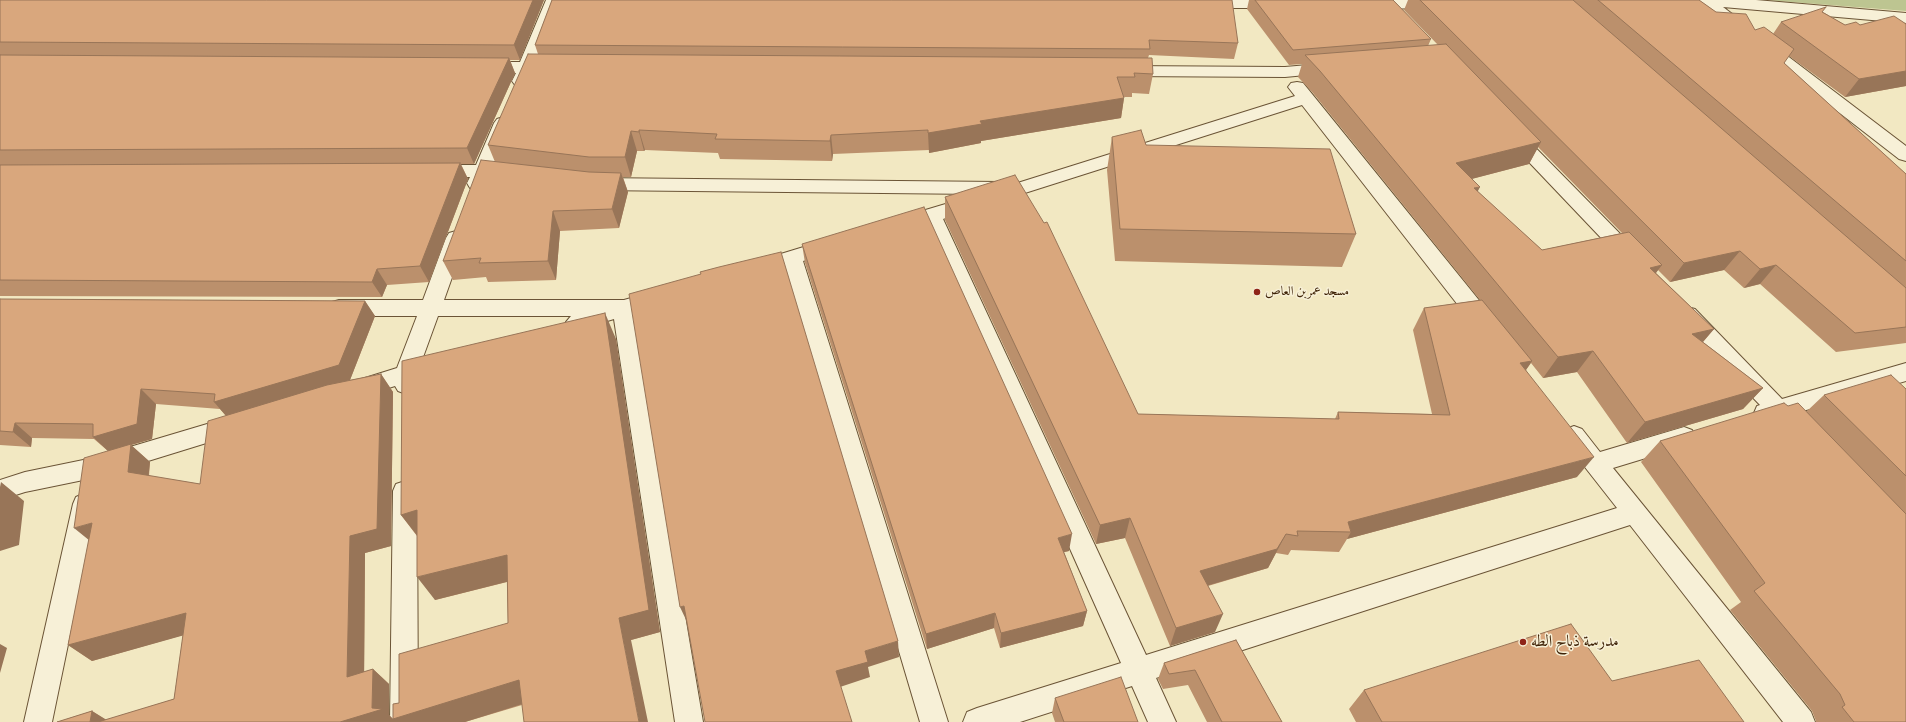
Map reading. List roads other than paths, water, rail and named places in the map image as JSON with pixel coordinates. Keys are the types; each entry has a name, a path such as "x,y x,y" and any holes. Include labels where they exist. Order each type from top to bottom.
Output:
{"street":[{"path":"471,200 554,0"},
{"path":"1703,0 1906,18"},
{"path":"1703,0 1906,155"},
{"path":"1191,2 1293,3"},
{"path":"1348,4 1451,3"},
{"path":"1388,4 1404,21"},
{"path":"471,67 567,68"},
{"path":"1109,71 1285,72 1348,67"},
{"path":"1285,72 1498,339"},
{"path":"880,231 1022,188 1306,98"},
{"path":"1501,122 1644,271"},
{"path":"418,171 482,171 528,176"},
{"path":"574,181 596,184 1022,188"},
{"path":"931,215 1162,722"},
{"path":"406,406 406,374 463,221"},
{"path":"733,275 851,240"},
{"path":"792,258 934,722"},
{"path":"555,329 674,293"},
{"path":"1672,300 1809,443"},
{"path":"319,307 623,308"},
{"path":"623,308 689,722"},
{"path":"337,394 451,360"},
{"path":"1747,418 1906,372"},
{"path":"0,490 25,482 93,468 253,420"},
{"path":"1561,420 1801,722"},
{"path":"1596,463 1702,432"},
{"path":"38,722 93,468"},
{"path":"404,722 405,469"},
{"path":"0,482 25,482"},
{"path":"977,722 1635,513"}],"place":[{"name":"مسجد عمربن العاص","path":"1257,292"},
{"name":"مدرسة ذباح الطه","path":"1523,642"}]}
